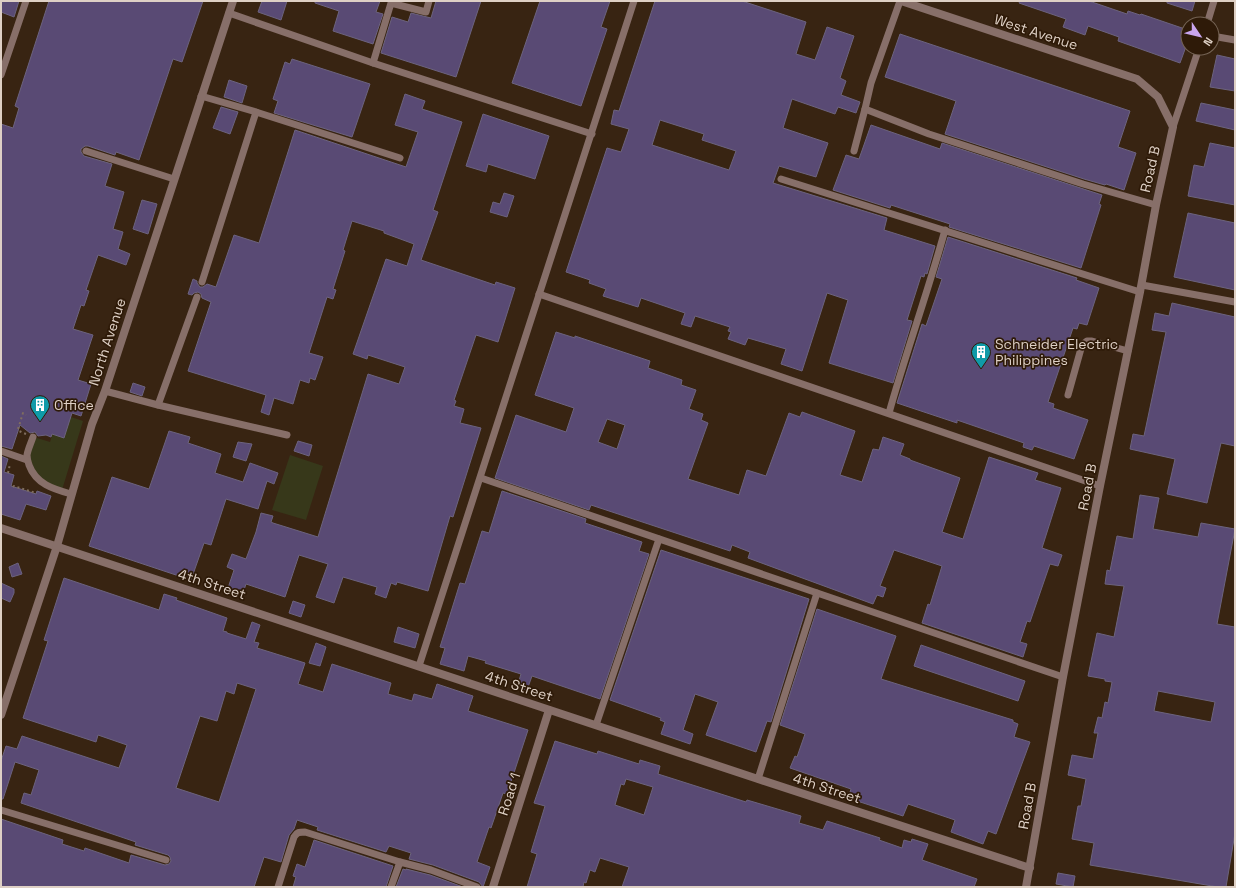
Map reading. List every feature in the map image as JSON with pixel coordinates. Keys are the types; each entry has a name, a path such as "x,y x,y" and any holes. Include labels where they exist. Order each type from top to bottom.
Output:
{"street":[{"name":"North Avenue","path":"1,715 5,694 57,546 92,424 105,390 233,1"},
{"name":"West Avenue","path":"900,1 1137,79 1158,97 1174,127"},
{"name":"Road B","path":"1026,887 1063,677 1100,486 1141,288 1156,205 1174,127"},
{"name":"4th Street","path":"1,528 1030,868"},
{"name":"Road 1","path":"493,887 549,710"}],"lane":[{"path":"1,75 26,1"},
{"path":"373,63 390,3 426,12 429,1"},
{"path":"419,666 634,1"},
{"path":"854,151 871,83 900,1"},
{"path":"1209,16 1214,1"},
{"path":"229,13 373,63 592,134"},
{"path":"1220,37 1235,40"},
{"path":"1174,127 1196,56"},
{"path":"201,96 400,158"},
{"path":"865,109 929,134 1084,184 1156,205"},
{"path":"202,282 256,112"},
{"path":"86,151 174,179"},
{"path":"781,179 945,230 1141,288 1235,302"},
{"path":"889,413 945,230"},
{"path":"539,294 1100,486"},
{"path":"158,405 197,296"},
{"path":"1068,395 1082,345 1087,341 1128,351"},
{"path":"105,390 158,405 287,434"},
{"path":"32,437 27,460 32,473 45,485 71,494"},
{"path":"1,451 27,460"},
{"path":"481,478 1063,677"},
{"path":"596,725 659,539"},
{"path":"758,779 817,593"},
{"path":"1,810 166,860"},
{"path":"278,887 294,837 300,832 305,832 400,862 431,870 477,887"},
{"path":"391,887 400,862"}],"path":[{"path":"26,414 22,413 18,423 18,429 19,431 32,437"},
{"path":"13,487 14,486 36,493"}],"green space":[{"path":"59,413 83,421 62,490 37,477 29,455 34,437 50,442"},
{"path":"290,455 323,466 306,520 272,510"}],"building":[{"path":"1,1 19,1 14,17 1,12"},
{"path":"49,1 203,1 182,62 173,59 139,160 116,152 115,155 88,146 81,149 84,156 112,164 105,186 124,192 113,229 123,232 118,249 130,254 126,265 98,255 86,290 89,291 84,306 81,305 73,329 93,335 78,380 91,384 81,416 72,413 64,438 52,434 51,437 46,435 38,436 35,432 30,433 20,425 12,449 1,446 1,124 13,128 19,108 15,106"},
{"path":"262,1 287,1 281,20 258,12"},
{"path":"315,1 380,1 376,12 383,14 373,44 333,31 339,11 315,3"},
{"path":"436,1 481,1 456,77 381,53 392,17 408,22 411,13 431,18"},
{"path":"540,1 610,1 601,27 607,29 581,106 512,83"},
{"path":"655,1 742,1 806,22 796,54 815,60 827,27 854,36 840,78 846,81 841,95 860,102 856,113 838,107 835,114 792,99 783,128 828,143 816,177 779,166 773,183 887,218 884,230 935,246 927,274 925,273 924,277 921,276 907,320 912,321 893,383 829,363 848,300 827,293 802,371 781,364 786,349 748,338 745,345 728,339 731,332 728,331 730,327 695,316 691,327 681,324 685,313 641,298 638,307 603,296 606,289 589,283 590,280 566,272 607,148 621,152 629,129 611,124 614,110 619,111","holes":["660,120 704,134 702,140 736,151 729,170 652,145"]},
{"path":"1020,1 1089,1 1127,14 1128,11 1141,14 1180,27 1180,56 1183,56 1180,63 1118,41 1119,37 1088,26 1085,35 1063,27 1066,19 1019,3"},
{"path":"1167,1 1195,1 1192,11 1167,3"},
{"path":"900,34 1130,111 1118,147 1136,153 1124,190 1084,179 945,134 956,101 885,77"},
{"path":"1217,56 1235,59 1235,91 1210,87"},
{"path":"292,59 370,84 352,137 274,113 278,101 273,99 285,62 290,64"},
{"path":"229,80 247,86 242,103 224,97"},
{"path":"405,94 425,101 422,109 462,122 433,210 438,212 421,260 495,285 496,282 515,288 498,342 476,335 454,400 456,401 454,406 464,409 460,423 481,428 453,517 450,516 428,591 397,582 396,585 391,583 386,598 375,594 377,587 343,577 334,603 316,597 328,564 299,555 285,597 246,584 243,593 228,588 234,570 227,567 232,554 246,559 261,513 273,516 271,522 273,523 318,537 368,374 399,384 405,367 368,355 367,359 353,354 386,259 407,266 414,244 384,233 384,231 352,221 343,250 345,251 333,289 336,290 333,299 327,297 309,353 323,357 315,380 310,378 309,383 300,380 293,404 274,398 269,415 261,412 266,395 188,371 211,302 202,298 201,294 198,292 192,295 188,294 193,279 197,281 200,287 207,284 216,287 234,235 259,243 295,130 406,167 418,132 395,125"},
{"path":"1201,103 1235,110 1235,130 1196,121"},
{"path":"221,107 238,112 230,134 213,128"},
{"path":"483,114 549,136 535,179 488,164 486,172 466,166"},
{"path":"871,125 940,149 942,143 1102,195 1099,204 1101,205 1081,268 949,227 950,224 891,205 890,208 833,190 846,155 859,159"},
{"path":"1210,143 1235,148 1235,205 1188,196 1194,165 1204,167"},
{"path":"504,193 514,196 507,217 490,212 493,202 500,204"},
{"path":"142,200 157,204 148,234 133,229"},
{"path":"1188,213 1235,223 1235,290 1174,277"},
{"name":"Schneider Electric Philippines","path":"948,237 1077,278 1076,280 1099,288 1087,325 1079,323 1077,329 1073,328 1048,402 1054,404 1053,408 1088,420 1074,459 1034,446 1032,450 1023,447 1024,443 957,420 957,423 897,403 922,324 926,326 942,279 936,277"},
{"path":"1172,303 1235,317 1235,446 1221,443 1207,503 1167,494 1175,459 1130,449 1133,434 1144,436 1166,332 1152,330 1155,313 1169,316"},
{"path":"556,332 575,338 575,336 650,361 648,368 682,380 681,385 696,390 689,409 703,414 701,420 708,423 688,479 739,495 747,470 766,476 789,413 800,417 802,412 855,431 840,475 862,482 873,449 879,450 883,437 904,444 900,455 960,478 942,532 963,539 989,457 1038,473 1035,480 1061,488 1042,548 1062,555 1058,566 1050,564 1030,622 1027,621 1020,642 1027,644 1023,657 922,623 928,604 930,605 942,566 894,550 880,586 886,588 883,597 877,595 873,604 748,558 750,552 732,545 730,551 591,505 589,510 495,478 516,415 566,432 574,408 535,395","holes":["607,419 625,425 617,449 598,442"]},
{"path":"133,383 145,387 142,396 130,392"},
{"path":"169,431 190,437 188,443 221,454 215,473 243,482 250,463 278,473 274,484 267,481 258,509 226,499 211,545 204,543 191,580 89,546 112,477 149,489"},
{"path":"298,441 312,445 309,456 294,451"},
{"path":"238,442 252,444 246,461 233,457"},
{"path":"1,456 8,459 4,472 14,475 11,486 36,494 37,491 51,496 46,510 26,504 20,520 1,514"},
{"path":"502,491 586,519 585,523 642,542 639,551 649,554 600,699 532,676 527,690 517,687 521,674 468,656 464,671 440,664 445,648 440,647 460,583 465,584 482,531 489,533"},
{"path":"1140,495 1159,498 1153,529 1198,537 1201,523 1235,529 1217,624 1235,627 1235,833 1226,887 1218,887 1090,865 1094,843 1072,839 1078,806 1081,806 1086,779 1068,775 1072,755 1093,759 1098,733 1094,733 1098,717 1102,718 1105,702 1108,703 1112,682 1105,681 1105,679 1088,676 1097,633 1114,637 1124,586 1105,584 1107,570 1110,571 1117,536 1133,539","holes":["1158,691 1215,702 1211,722 1154,711"]},
{"path":"661,550 809,599 771,722 767,721 756,752 706,735 718,702 695,694 683,730 693,734 690,744 661,734 665,722 660,720 661,718 610,700"},
{"path":"18,563 22,574 12,577 9,567"},
{"path":"64,578 159,610 164,594 177,598 176,600 227,618 223,631 246,639 252,622 260,625 254,642 259,643 257,648 305,663 298,684 323,692 332,664 391,683 388,694 412,701 414,694 432,699 437,684 473,696 468,711 528,730 507,794 503,793 477,862 490,867 483,887 479,882 433,865 409,859 411,853 389,846 386,852 317,830 318,827 297,820 294,829 289,835 281,862 264,857 254,887 1,887 1,819 63,840 62,844 84,851 85,848 129,863 131,855 165,865 169,864 171,861 168,855 135,845 136,842 21,803 24,793 31,795 39,770 15,762 3,799 1,799 1,761 6,746 17,749 22,736 119,768 127,745 98,735 96,742 23,718 48,641 44,640","holes":["237,683 256,689 219,802 176,788 200,716 217,721 226,691 234,694"]},
{"path":"1,583 14,589 10,602 1,598"},
{"path":"293,601 305,605 301,617 289,613"},
{"path":"817,609 896,636 881,679 1013,720 1013,722 1018,724 1014,737 1030,742 996,834 988,831 983,844 951,832 955,820 908,804 903,816 848,798 851,789 790,768 795,756 797,757 805,734 780,725"},
{"path":"398,627 419,634 415,648 394,642"},
{"path":"316,643 326,647 320,666 309,663"},
{"path":"921,645 1025,681 1018,701 914,666"},
{"path":"555,741 597,754 598,751 639,764 640,760 660,766 658,774 746,802 747,800 801,816 799,823 823,830 827,821 880,838 879,840 902,848 904,840 911,842 912,839 928,844 922,860 977,879 974,887 622,887 629,867 600,858 595,872 590,870 586,883 584,882 583,887 527,887 537,854 531,852 545,806 534,803","holes":["626,779 653,787 644,815 615,805 621,784 624,785"]},
{"path":"314,840 393,866 386,887 293,887 296,877 293,876 297,864 305,867"},
{"path":"403,869 430,875 463,887 396,887"},
{"path":"1058,873 1075,876 1073,887 1056,884"}],"place":[{"name":"Schneider Electric Philippines","path":"981,369"},
{"name":"Office","path":"40,422"}]}
